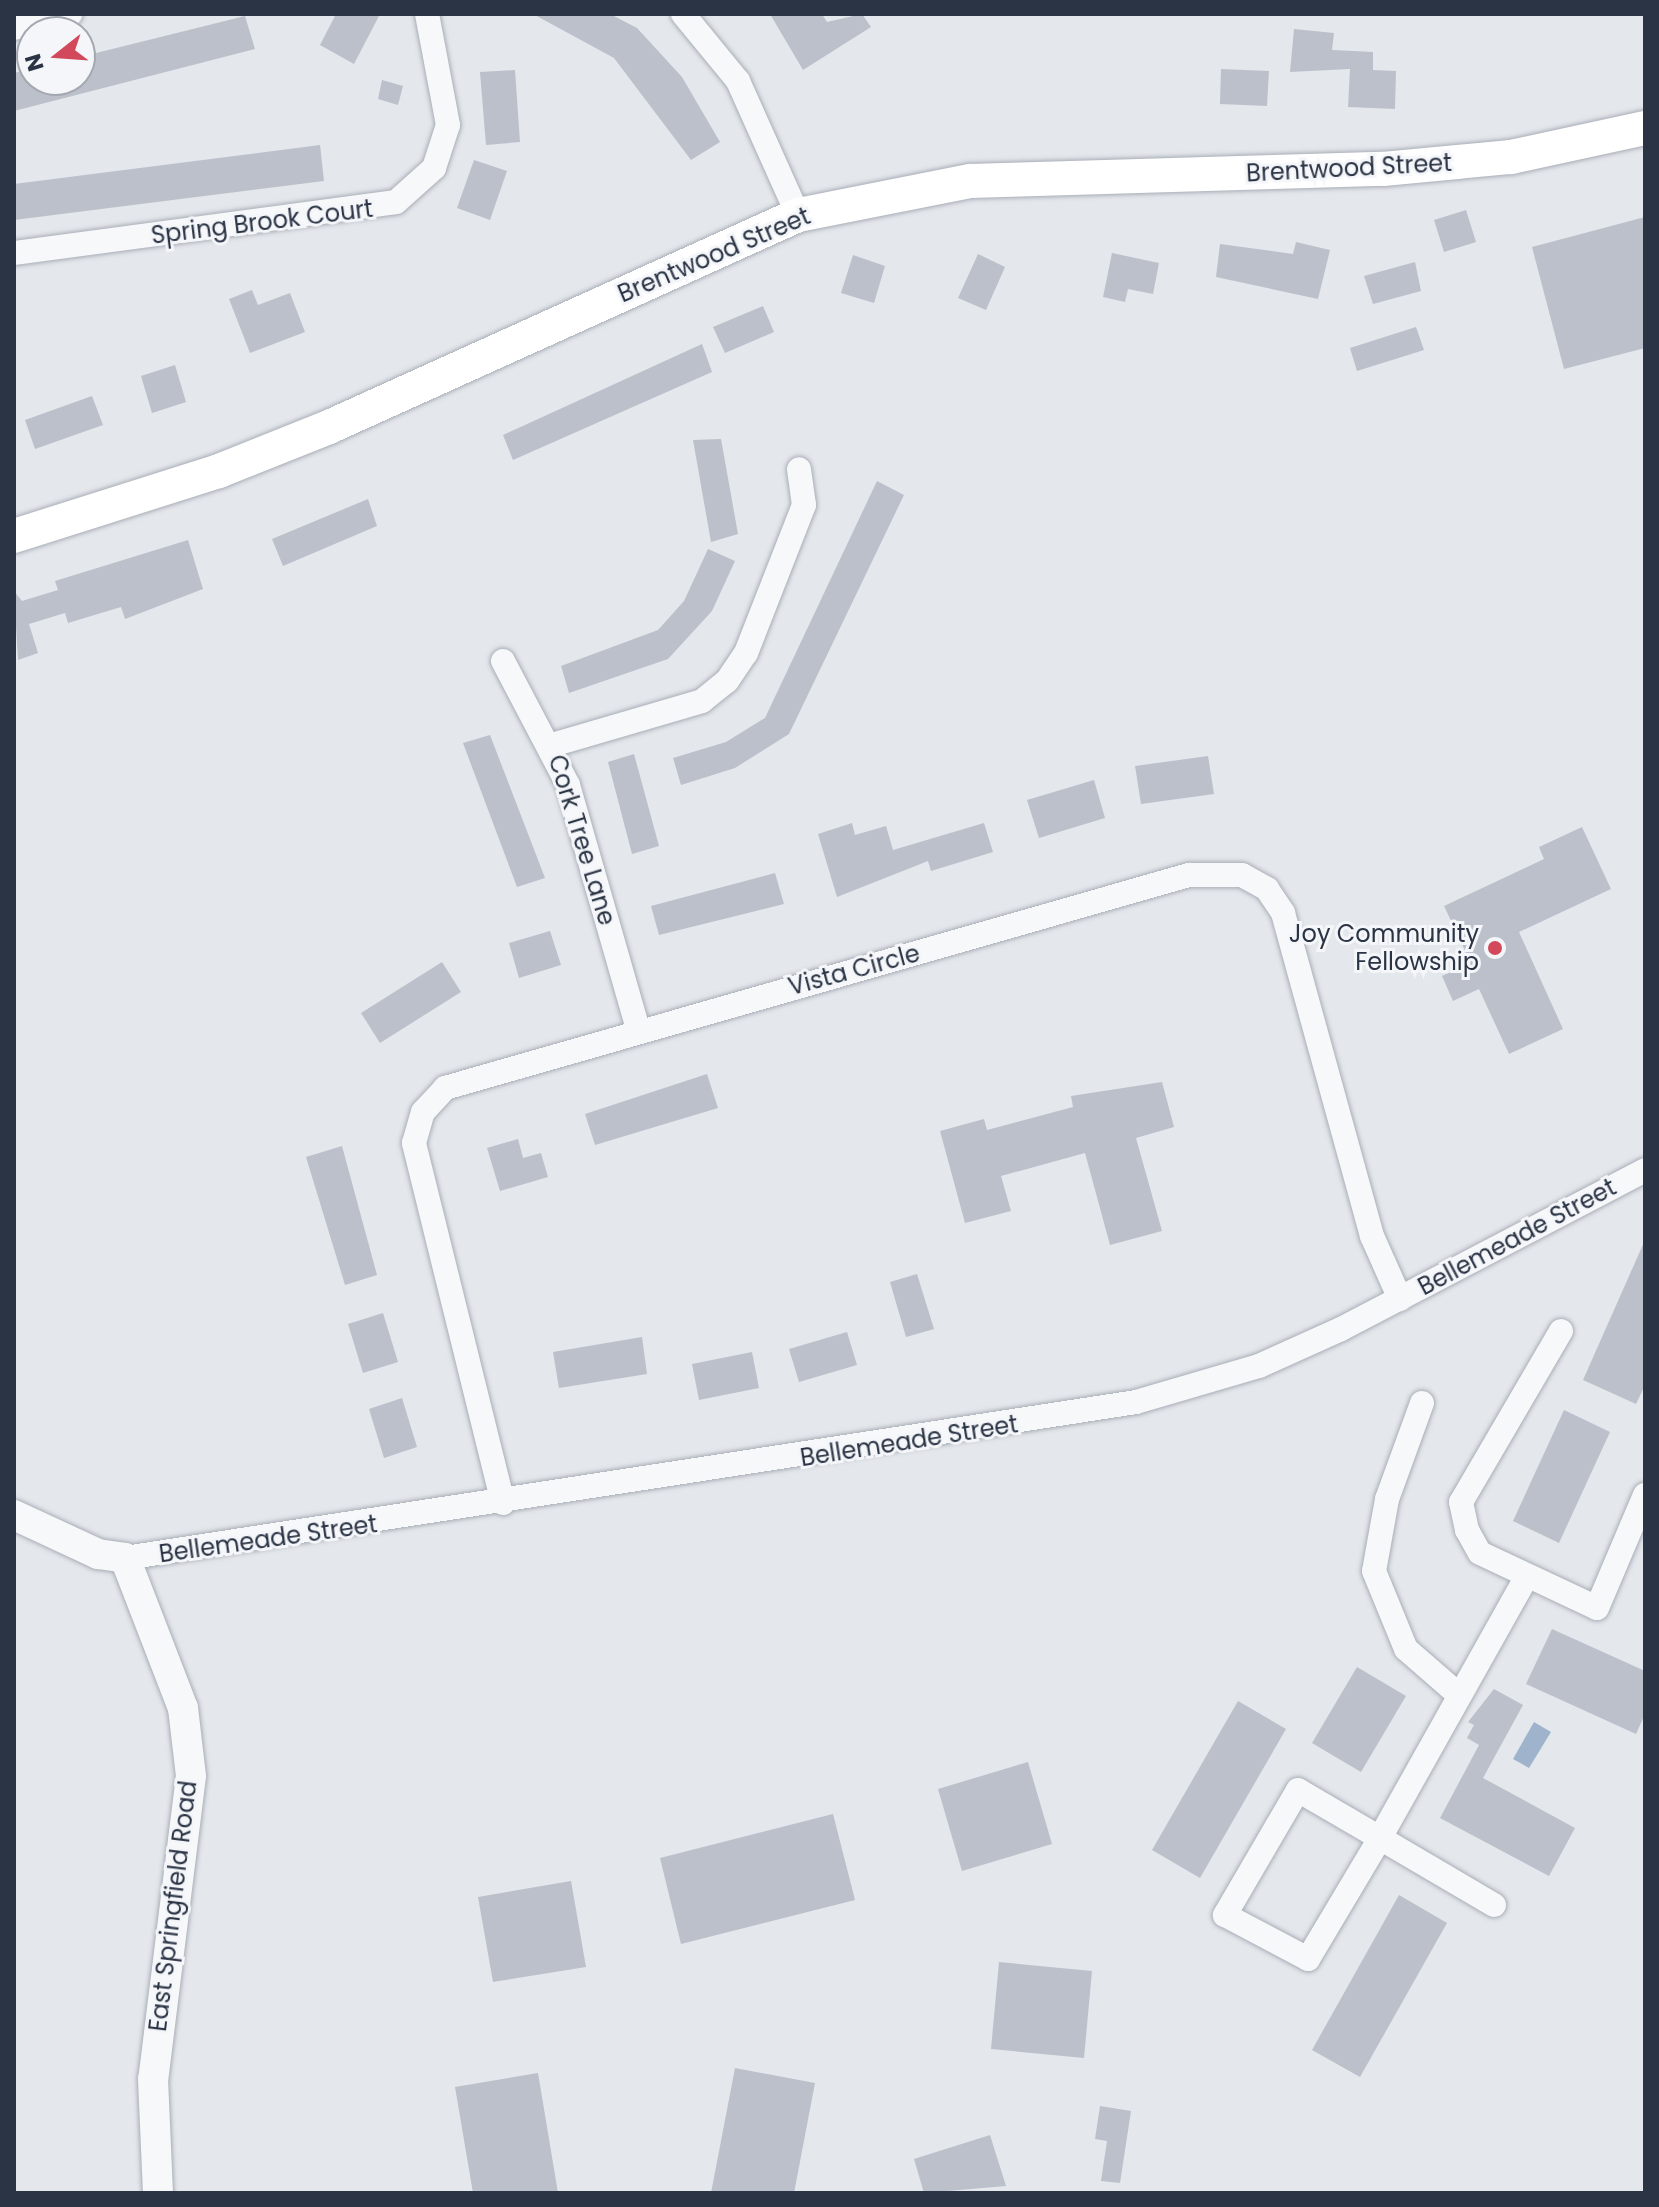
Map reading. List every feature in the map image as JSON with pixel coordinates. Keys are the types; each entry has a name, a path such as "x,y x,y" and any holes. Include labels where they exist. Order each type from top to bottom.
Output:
{"main road":[{"name":"Brentwood Street","path":"14,536 315,432 798,215 970,181 1383,169 1511,157 1645,128"}],"street":[{"path":"14,28 70,14"},
{"name":"Spring Brook Court","path":"14,253 396,202 434,168 448,125 427,14"},
{"path":"683,14 738,81 798,215"},
{"path":"552,745 702,701 727,681 763,614 804,505 799,469"},
{"name":"Cork Tree Lane","path":"503,661 552,745 638,1029"},
{"name":"Vista Circle","path":"503,1503 414,1143 423,1112 445,1088 638,1029 1189,875 1242,875 1267,889 1283,913 1372,1236 1400,1299"},
{"name":"Bellemeade Street","path":"125,1558 503,1503 1136,1402 1259,1366 1400,1299 1645,1170"},
{"path":"1561,1331 1461,1502 1480,1553 1525,1580 1597,1608 1645,1495"},
{"path":"1422,1403 1387,1499 1374,1571 1406,1649 1459,1695"},
{"path":"14,1515 98,1554 125,1558"},
{"name":"East Springfield Road","path":"125,1558 168,1657 191,1776 153,2079 158,2193"},
{"path":"1494,1905 1380,1838 1298,1790 1225,1915 1308,1959 1380,1838 1525,1580"}],"water":[{"path":"1534,1722 1551,1732 1529,1768 1513,1759"}],"building":[{"path":"336,14 380,14 354,64 320,45"},
{"path":"533,14 610,14 637,28 682,77 720,142 691,160 614,58"},
{"path":"770,14 822,14 827,22 862,14 871,27 803,70"},
{"path":"245,16 255,49 96,90 96,53"},
{"path":"1294,29 1334,33 1332,50 1373,52 1373,70 1396,71 1395,109 1348,107 1350,69 1290,72"},
{"path":"1221,69 1269,71 1267,106 1220,104"},
{"path":"515,70 520,142 486,145 480,72"},
{"path":"14,73 16,96 72,96 14,111"},
{"path":"382,80 403,86 398,105 378,99"},
{"path":"320,145 324,181 14,220 14,184"},
{"path":"474,160 507,171 490,220 457,208"},
{"path":"1466,210 1476,242 1444,252 1434,220"},
{"path":"1645,217 1645,348 1564,369 1532,247"},
{"path":"1296,242 1330,250 1318,299 1216,277 1220,244 1293,254"},
{"path":"1112,253 1159,263 1153,294 1128,289 1125,302 1103,297"},
{"path":"978,254 1005,267 986,310 958,298"},
{"path":"853,255 885,266 874,303 841,293"},
{"path":"1415,262 1421,291 1373,304 1364,276"},
{"path":"252,290 258,305 290,293 305,332 250,353 229,299"},
{"path":"763,306 774,332 725,353 713,327"},
{"path":"1416,327 1424,350 1357,371 1350,348"},
{"path":"702,344 712,372 513,460 503,435"},
{"path":"175,365 186,402 152,413 141,376"},
{"path":"92,396 103,425 35,449 25,420"},
{"path":"721,439 738,534 711,542 693,440"},
{"path":"877,481 904,495 789,734 735,768 681,785 673,758 726,742 765,718"},
{"path":"368,499 377,526 283,566 272,539"},
{"path":"188,540 203,589 125,619 121,607 68,623 65,613 29,624 38,653 18,660 14,591 22,601 58,590 55,581"},
{"path":"708,549 735,561 712,611 668,659 569,693 561,666 658,630 684,601"},
{"path":"490,735 545,878 517,887 463,743"},
{"path":"634,754 659,846 632,854 608,762"},
{"path":"1208,756 1214,794 1141,804 1135,766"},
{"path":"1094,780 1105,818 1039,838 1027,800"},
{"path":"852,823 855,835 886,826 893,850 984,823 993,852 931,871 928,861 837,897 818,834"},
{"name":"Joy Community Fellowship","path":"1582,827 1611,889 1519,932 1563,1029 1509,1054 1479,989 1453,1001 1442,976 1471,963 1444,906 1544,859 1539,847"},
{"path":"775,873 784,904 659,935 651,906"},
{"path":"550,931 561,965 519,978 509,943"},
{"path":"442,962 461,992 380,1043 361,1013"},
{"path":"707,1074 718,1108 595,1145 585,1114"},
{"path":"1162,1082 1174,1127 1136,1138 1162,1231 1110,1245 1085,1153 1001,1176 1011,1211 965,1223 940,1131 984,1119 987,1130 1073,1107 1071,1096"},
{"path":"518,1139 523,1158 541,1153 548,1177 500,1191 487,1148"},
{"path":"342,1146 377,1275 345,1285 306,1157"},
{"path":"1645,1240 1645,1385 1636,1404 1583,1380"},
{"path":"917,1274 934,1329 906,1337 890,1282"},
{"path":"383,1313 398,1362 363,1373 348,1324"},
{"path":"847,1332 857,1365 799,1382 789,1349"},
{"path":"642,1337 647,1374 559,1388 553,1352"},
{"path":"752,1352 759,1388 699,1400 692,1364"},
{"path":"402,1398 417,1447 384,1458 369,1409"},
{"path":"1564,1410 1610,1432 1559,1543 1513,1521"},
{"path":"1552,1629 1645,1671 1645,1714 1636,1734 1526,1684"},
{"path":"1357,1667 1406,1696 1361,1772 1312,1743"},
{"path":"1494,1689 1523,1705 1483,1778 1575,1828 1549,1876 1440,1818 1479,1745 1467,1738 1474,1725 1468,1722"},
{"path":"1238,1701 1286,1729 1200,1878 1152,1850"},
{"path":"1028,1762 1052,1844 962,1871 938,1789"},
{"path":"833,1814 855,1900 681,1944 660,1858"},
{"path":"571,1881 586,1967 493,1982 478,1897"},
{"path":"1399,1895 1447,1923 1360,2077 1312,2050"},
{"path":"999,1962 1092,1971 1084,2058 991,2049"},
{"path":"735,2068 815,2083 794,2193 711,2193"},
{"path":"538,2073 558,2193 473,2193 455,2087"},
{"path":"1100,2106 1131,2111 1120,2183 1101,2181 1107,2141 1095,2139"},
{"path":"990,2135 1006,2186 924,2193 914,2159"}],"place":[{"name":"Joy Community Fellowship","path":"1495,948"}]}
